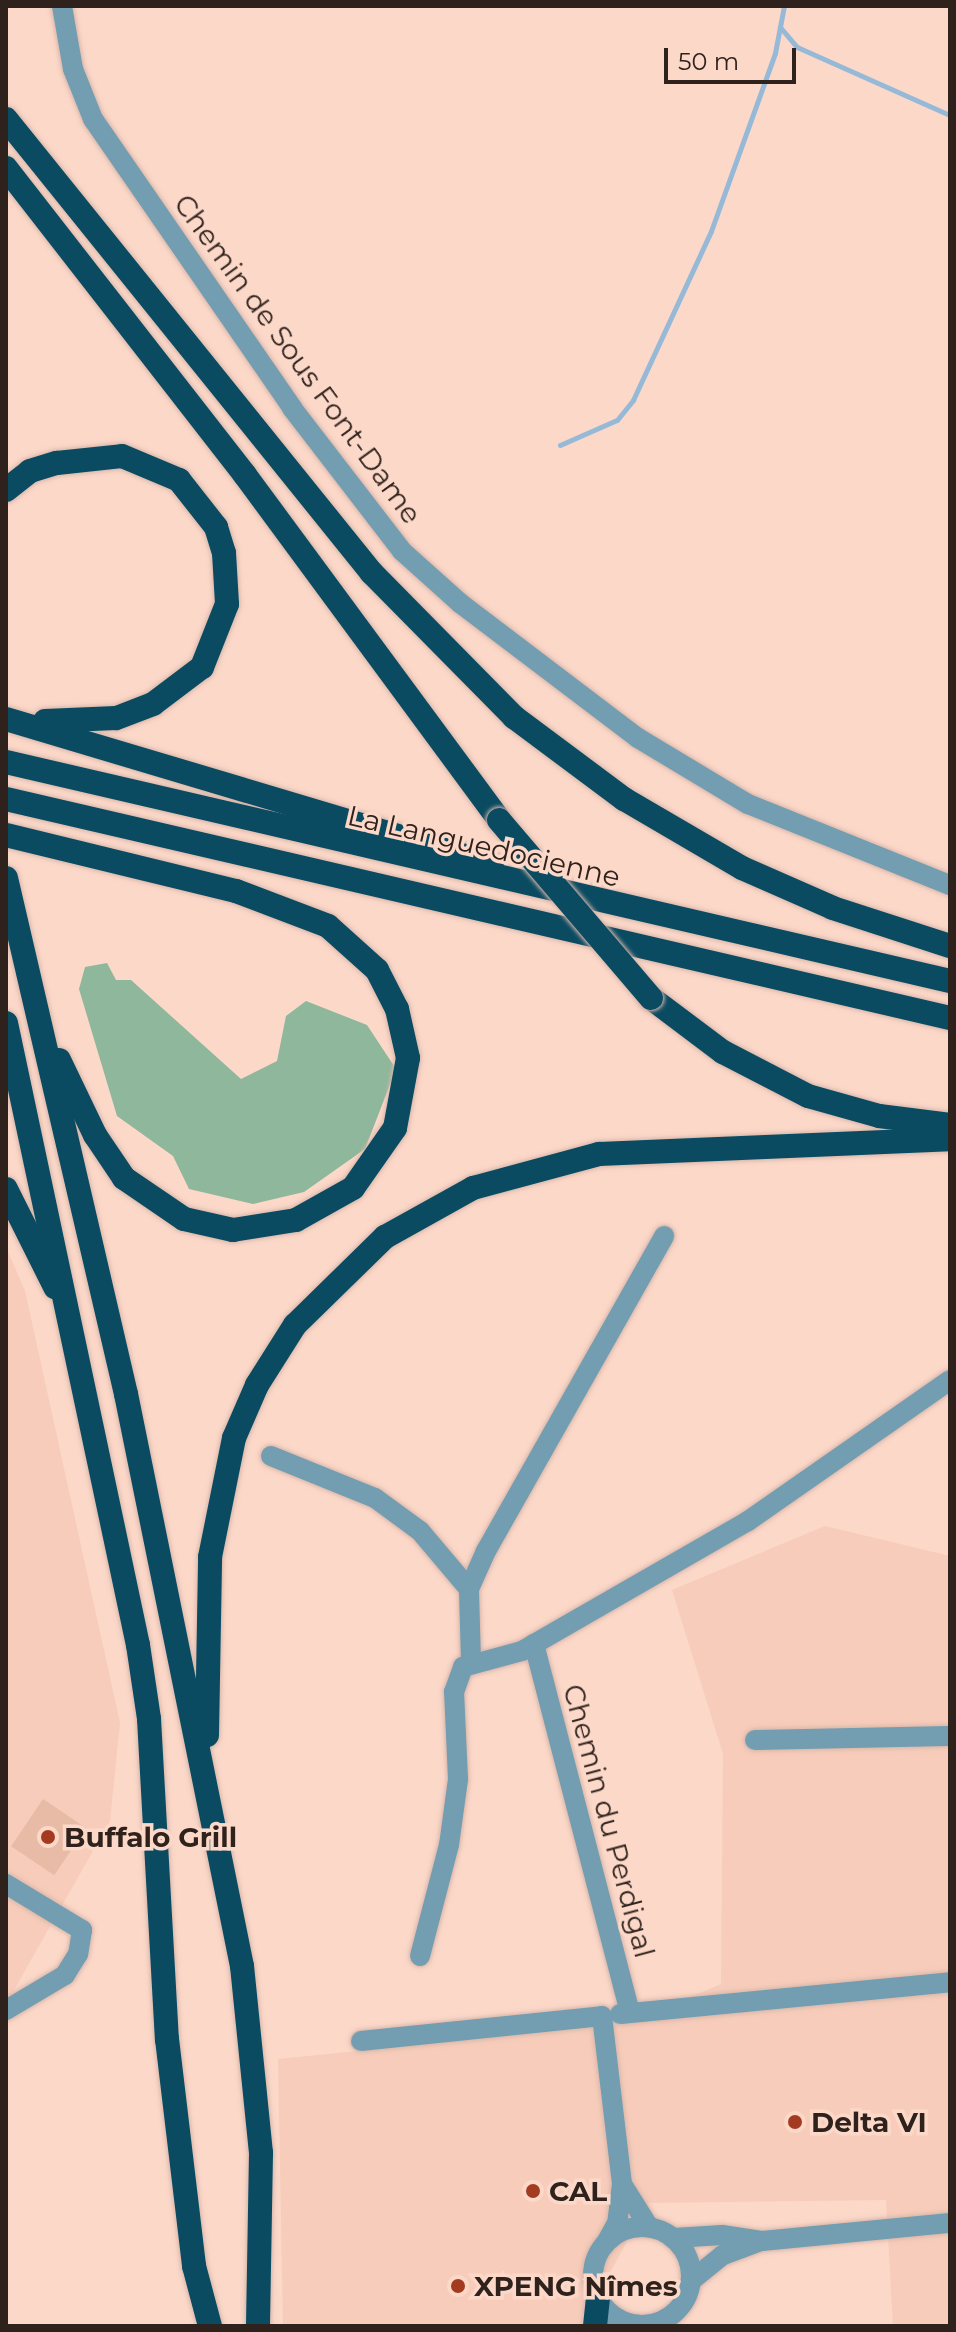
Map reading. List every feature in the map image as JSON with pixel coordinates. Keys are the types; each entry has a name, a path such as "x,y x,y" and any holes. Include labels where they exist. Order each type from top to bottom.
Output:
{"highway":[{"path":"6,119 372,573 514,717 624,799 742,868 833,908 950,946"},
{"path":"6,168 245,475 499,820 651,998 695,1035 787,1087 879,1116 950,1125"},
{"path":"6,490 30,471 83,456 122,456 153,466 179,480 216,527 228,576 219,636 202,667 153,704 83,723 6,719"},
{"path":"6,719 358,822 643,914"},
{"name":"La Languedocienne","path":"6,762 643,914 950,981"},
{"path":"6,799 950,1018"},
{"path":"6,835 236,891 328,926 362,953 387,988 404,1033 407,1081 382,1152 335,1203 276,1227 214,1227 164,1209 124,1178 95,1135 40,1022"},
{"path":"6,879 126,1394 206,1786 250,2029 261,2153 258,2326"},
{"path":"6,1023 76,1345 147,1704 167,2039 194,2266 210,2326"},
{"path":"206,1786 210,1557 227,1462 246,1408 276,1353 348,1268 443,1202 537,1166 645,1151 950,1139"},
{"path":"6,1189 76,1345"},
{"path":"595,2326 598,2298"}],"street":[{"name":"Chemin de Sous Font-Dame","path":"62,6 73,69 93,119 292,408 402,551 460,603 638,738 748,804 950,885"},
{"path":"420,1956 449,1845 458,1779 456,1684 471,1662 469,1589 664,1236"},
{"path":"471,1662 534,1644 748,1521 950,1380"},
{"path":"271,1456 375,1498 420,1531 469,1589"},
{"name":"Chemin du Perdigal","path":"534,1644 630,2012"},
{"path":"755,1740 950,1736"},
{"path":"6,1884 82,1930 78,1954 65,1975 6,2010"},
{"path":"361,2041 950,1982"},
{"path":"602,2016 622,2184 617,2223 593,2268 598,2298 632,2325 654,2325 683,2304"},
{"path":"622,2184 649,2227 674,2238 762,2241 950,2223"},
{"path":"607,2241 649,2227"},
{"path":"674,2238 690,2264 692,2280 683,2304 683,2326"},
{"path":"692,2280 723,2255 762,2241"}],"shaded area":[{"path":"6,1247 25,1291 120,1723 110,1821 6,2004"},
{"path":"825,1526 950,1556 950,2326 893,2326 886,2200 648,2203 581,2326 283,2326 278,2059 626,2024 721,1984 723,1754 672,1590"}],"green space":[{"path":"107,963 116,980 131,980 241,1079 277,1061 286,1016 306,1001 367,1025 396,1069 365,1149 304,1192 253,1204 189,1189 173,1156 117,1116 79,989 85,967"}],"building":[{"name":"Buffalo Grill","path":"43,1799 86,1828 54,1875 11,1846"}],"waterway":[{"path":"560,445 617,420 633,400 711,231 775,53 784,6"},
{"path":"780,27 797,47 950,115"}],"place":[{"name":"Buffalo Grill","path":"48,1837"},
{"name":"Delta VI","path":"795,2122"},
{"name":"CAL","path":"533,2191"},
{"name":"XPENG Nîmes","path":"458,2286"}]}
